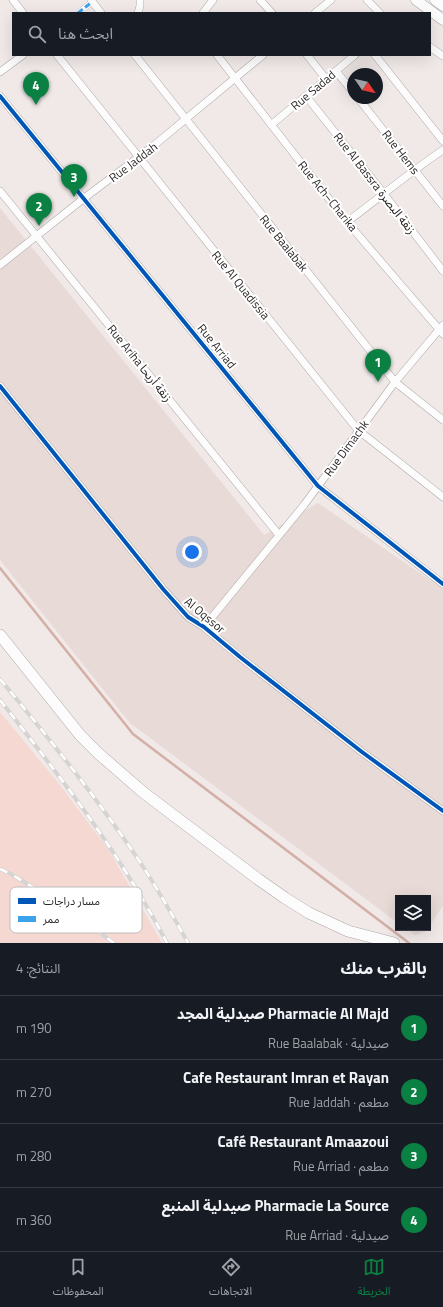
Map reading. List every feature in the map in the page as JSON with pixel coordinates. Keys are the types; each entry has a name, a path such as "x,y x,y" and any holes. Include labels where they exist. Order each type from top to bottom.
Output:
{"main road":[{"path":"416,0 443,20"},
{"path":"435,0 443,6"},
{"path":"0,635 80,735 99,754 144,793 285,898 309,913 348,931 394,943"}],"street":[{"path":"13,0 22,12"},
{"path":"138,12 140,0"},
{"path":"204,12 213,0"},
{"path":"260,0 271,12"},
{"path":"316,12 331,0"},
{"path":"366,0 379,12"},
{"path":"79,12 92,1 100,12"},
{"path":"431,48 443,56"},
{"path":"0,72 22,56"},
{"name":"Rue Al Quadissia","path":"58,56 358,430 443,497"},
{"name":"Rue Baalabak","path":"136,56 395,382 443,420"},
{"name":"Rue Ach–Charika","path":"218,56 347,222 442,330"},
{"name":"Rue Jaddah","path":"0,265 139,157 262,56"},
{"path":"308,56 326,79"},
{"name":"Rue Sadad","path":"271,125 354,56"},
{"path":"376,56 443,141"},
{"path":"336,71 347,85"},
{"name":"Rue Arriad","path":"0,96 318,486 443,584"},
{"name":"Rue Al Bassra زنقة البصرة","path":"306,96 443,271"},
{"name":"Rue Hems","path":"363,104 443,206"},
{"path":"347,222 415,169 443,150"},
{"name":"Rue Ariha زنقة أريحا","path":"0,191 279,535"},
{"name":"Rue Dimachk","path":"204,627 318,486 395,382 442,330"},
{"name":"Al Oqssor","path":"0,386 163,589 188,617 204,627 240,658 362,752 443,811"}],"shaded area":[{"path":"0,208 264,535 318,503 443,589 443,906 431,924 431,895 395,895 395,921 130,723 0,560"},
{"path":"0,712 59,784 108,849 130,887 10,887 10,933 142,933 142,908 162,943 0,943"},
{"path":"409,931 426,931 415,935"}],"waterway":[{"path":"0,568 133,734 409,943"}],"railway":[{"path":"0,679 72,769 124,838 153,882 188,943"},
{"path":"0,700 89,817 135,887"},
{"path":"0,869 32,887"},
{"path":"142,898 167,943"},
{"path":"100,933 114,943"}],"marked path":[{"path":"79,12 92,2"}],"cycle path":[{"path":"0,96 318,486 443,584"},
{"path":"0,386 163,589 188,617 204,627 362,752 443,811"}],"place":[{"name":"Pharmacie La Source صيدلية المنبع","path":"36,105"},
{"name":"Café Restaurant Amaazoui","path":"74,197"},
{"name":"Cafe Restaurant Imran et Rayan","path":"39,226"},
{"name":"Pharmacie Al Majd صيدلية المجد","path":"378,382"}]}
